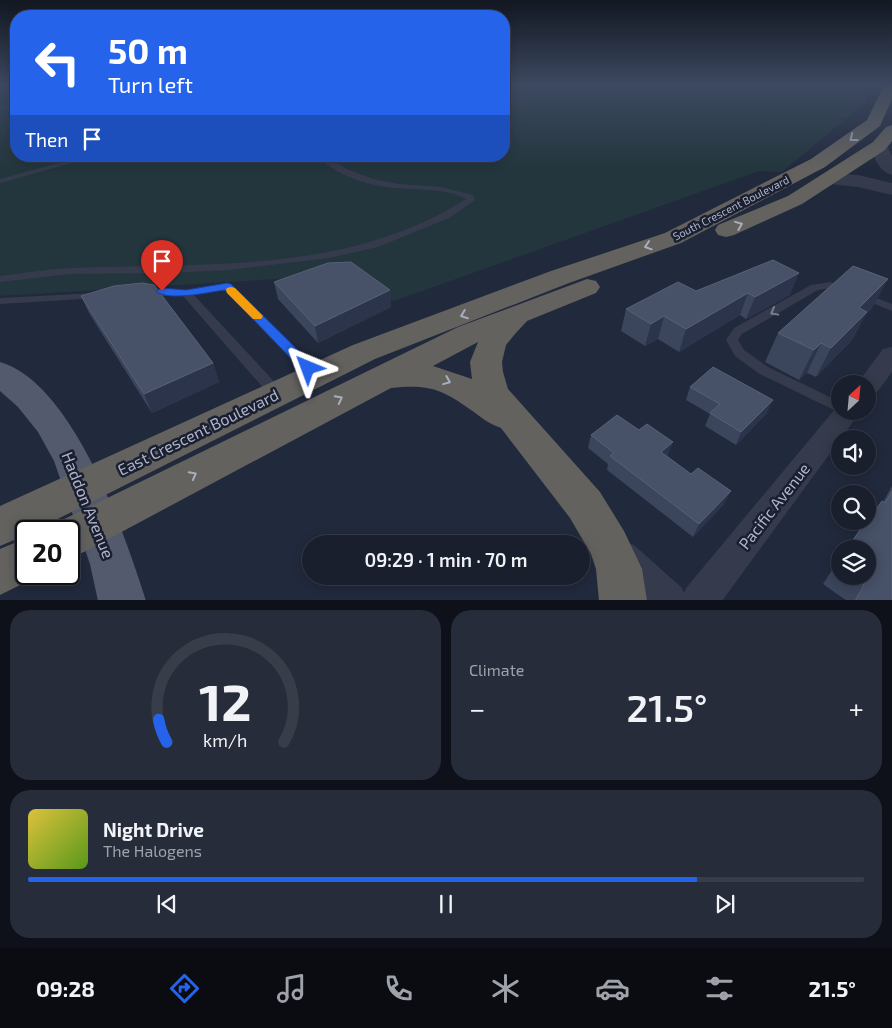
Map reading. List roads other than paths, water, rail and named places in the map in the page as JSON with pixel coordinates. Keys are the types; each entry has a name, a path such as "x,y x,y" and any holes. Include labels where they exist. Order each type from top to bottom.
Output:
{"highway":[{"name":"South Crescent Boulevard","path":"516,305 560,277 673,238 818,163 874,124 879,113"},
{"name":"South Crescent Boulevard","path":"564,295 651,263 676,250 781,207 828,178 886,138"},
{"name":"East Crescent Boulevard","path":"80,529 141,481 277,394 364,352 516,305 564,295"},
{"name":"East Crescent Boulevard","path":"18,518 141,481 382,378 469,334 516,305"},
{"path":"516,305 489,347 484,362 486,378 494,395 586,505 609,545 619,569 623,600"},
{"path":"382,378 420,375 436,377 478,396 522,430"},
{"path":"0,573 15,566"}],"main road":[{"name":"Haddon Avenue","path":"0,373 30,398 51,423 72,459 112,564 122,600"}],"street":[{"path":"886,138 886,163 892,169"},
{"path":"828,178 858,181 892,189"},
{"path":"876,376 892,355"},
{"name":"Pacific Avenue","path":"699,600 838,420"},
{"path":"609,545 669,600"}],"lane":[{"path":"0,180 70,162"},
{"path":"0,279 70,271 229,267 329,255 375,245 438,220 471,200 470,197 463,194 443,189 388,185 370,181 351,174 331,162"},
{"path":"831,404 763,370 739,353 732,340 738,331 815,287 830,285 847,289 892,308"},
{"path":"133,293 162,291 186,293 227,286 316,376"},
{"path":"186,293 277,394"},
{"path":"0,302 105,295"}]}
